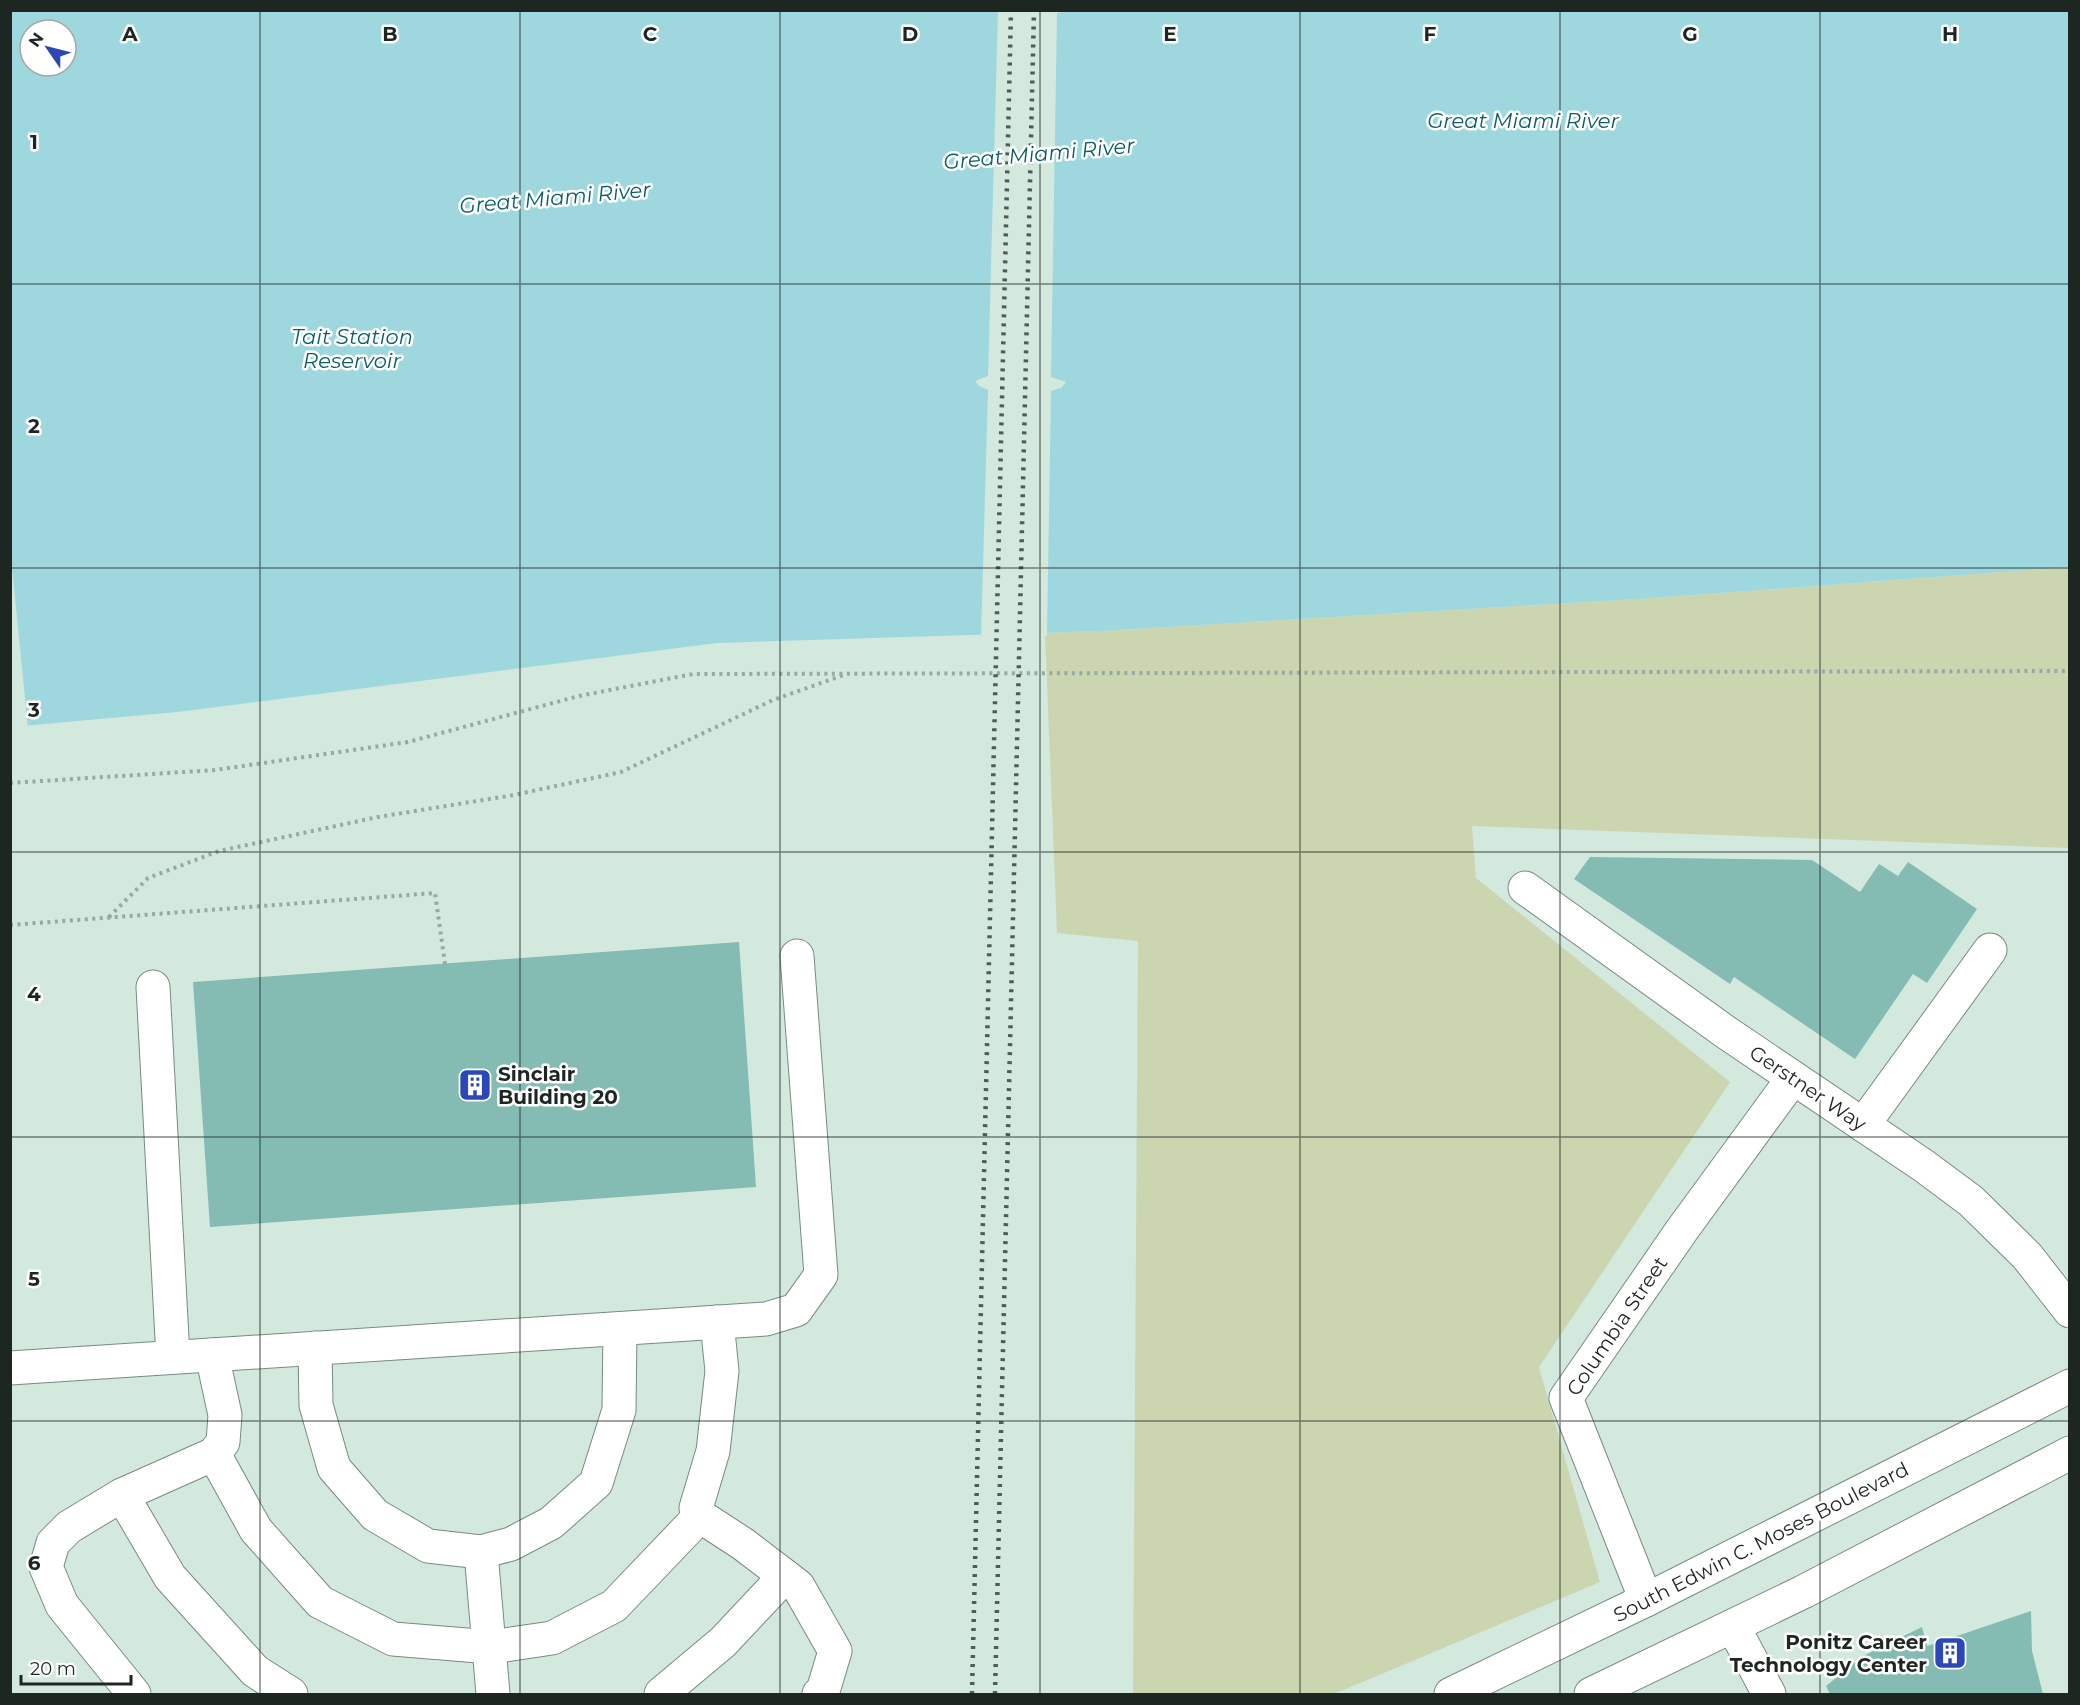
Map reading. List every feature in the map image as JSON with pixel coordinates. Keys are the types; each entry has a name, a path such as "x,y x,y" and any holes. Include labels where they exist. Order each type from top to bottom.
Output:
{"street":[{"name":"Gerstner Way","path":"1525,888 1727,1033 1924,1166 1971,1201 2027,1256 2070,1311"},
{"path":"1863,1125 1990,950"},
{"path":"10,1368 766,1319 796,1310 821,1275 797,956"},
{"path":"153,987 173,1357"},
{"name":"Columbia Street","path":"1646,1600 1566,1398 1682,1230 1793,1078"},
{"path":"717,1322 722,1371 713,1451 696,1508 700,1516 743,1544 798,1586 835,1651 823,1691 819,1695"},
{"path":"315,1348 315,1405 334,1468 375,1515 428,1546 481,1552 511,1544 551,1523 596,1483 619,1410 620,1329"},
{"path":"134,1695 62,1605 46,1567 53,1543 69,1527 122,1495 214,1454 223,1442 225,1414 212,1355"},
{"name":"South Edwin C. Moses Boulevard","path":"1451,1695 1646,1600 2070,1386"},
{"path":"214,1454 256,1530 320,1602 393,1639 490,1647 552,1638 614,1606 700,1516"},
{"path":"1591,1695 1733,1626 2070,1454"},
{"path":"122,1495 170,1577 255,1671 291,1695"},
{"path":"481,1552 493,1695"},
{"path":"661,1695 723,1642 785,1576"},
{"path":"1733,1626 1769,1695"}],"path":[{"path":"10,783 215,770 408,742 579,696 693,674 2070,671"},
{"path":"110,917 148,878 219,851 378,817 514,795 621,772 773,700 848,674"},
{"path":"10,925 435,893 445,964"}],"green space":[{"path":"2069,567 2069,848 1472,826 1476,878 1730,1082 1539,1367 1600,1582 1334,1694 1133,1694 1138,941 1057,933 1045,633 1652,598"}],"water":[{"name":"Tait Station Reservoir","path":"11,11 2069,11 2069,567 1652,598 1100,631 717,643 177,712 11,727"}],"pier":[{"path":"991,11 1069,11 1057,13 1051,377 1066,382 1061,388 1051,391 1047,636 981,638 988,390 979,386 975,381 988,376 998,12"},
{"path":"10,557 28,729 10,730"}],"building":[{"path":"1590,857 1812,860 1860,892 1879,864 1898,876 1908,862 1977,909 1927,983 1913,974 1855,1059 1734,977 1730,984 1574,879"},
{"name":"Sinclair Building 20","path":"739,942 756,1187 210,1227 193,982"},
{"name":"Ponitz Career Technology Center","path":"2031,1611 2032,1651 2043,1694 1830,1694 1826,1686 1863,1656 1922,1627 1927,1646"}],"railway":[{"path":"972,1694 1011,10"},
{"path":"995,1694 1034,10"}],"place":[{"name":"Sinclair Building 20","path":"475,1085"},
{"name":"Ponitz Career Technology Center","path":"1950,1653"}],"water label":[{"name":"Great Miami River","path":"1523,121"},
{"name":"Great Miami River","path":"1039,154"},
{"name":"Great Miami River","path":"555,198"}]}
